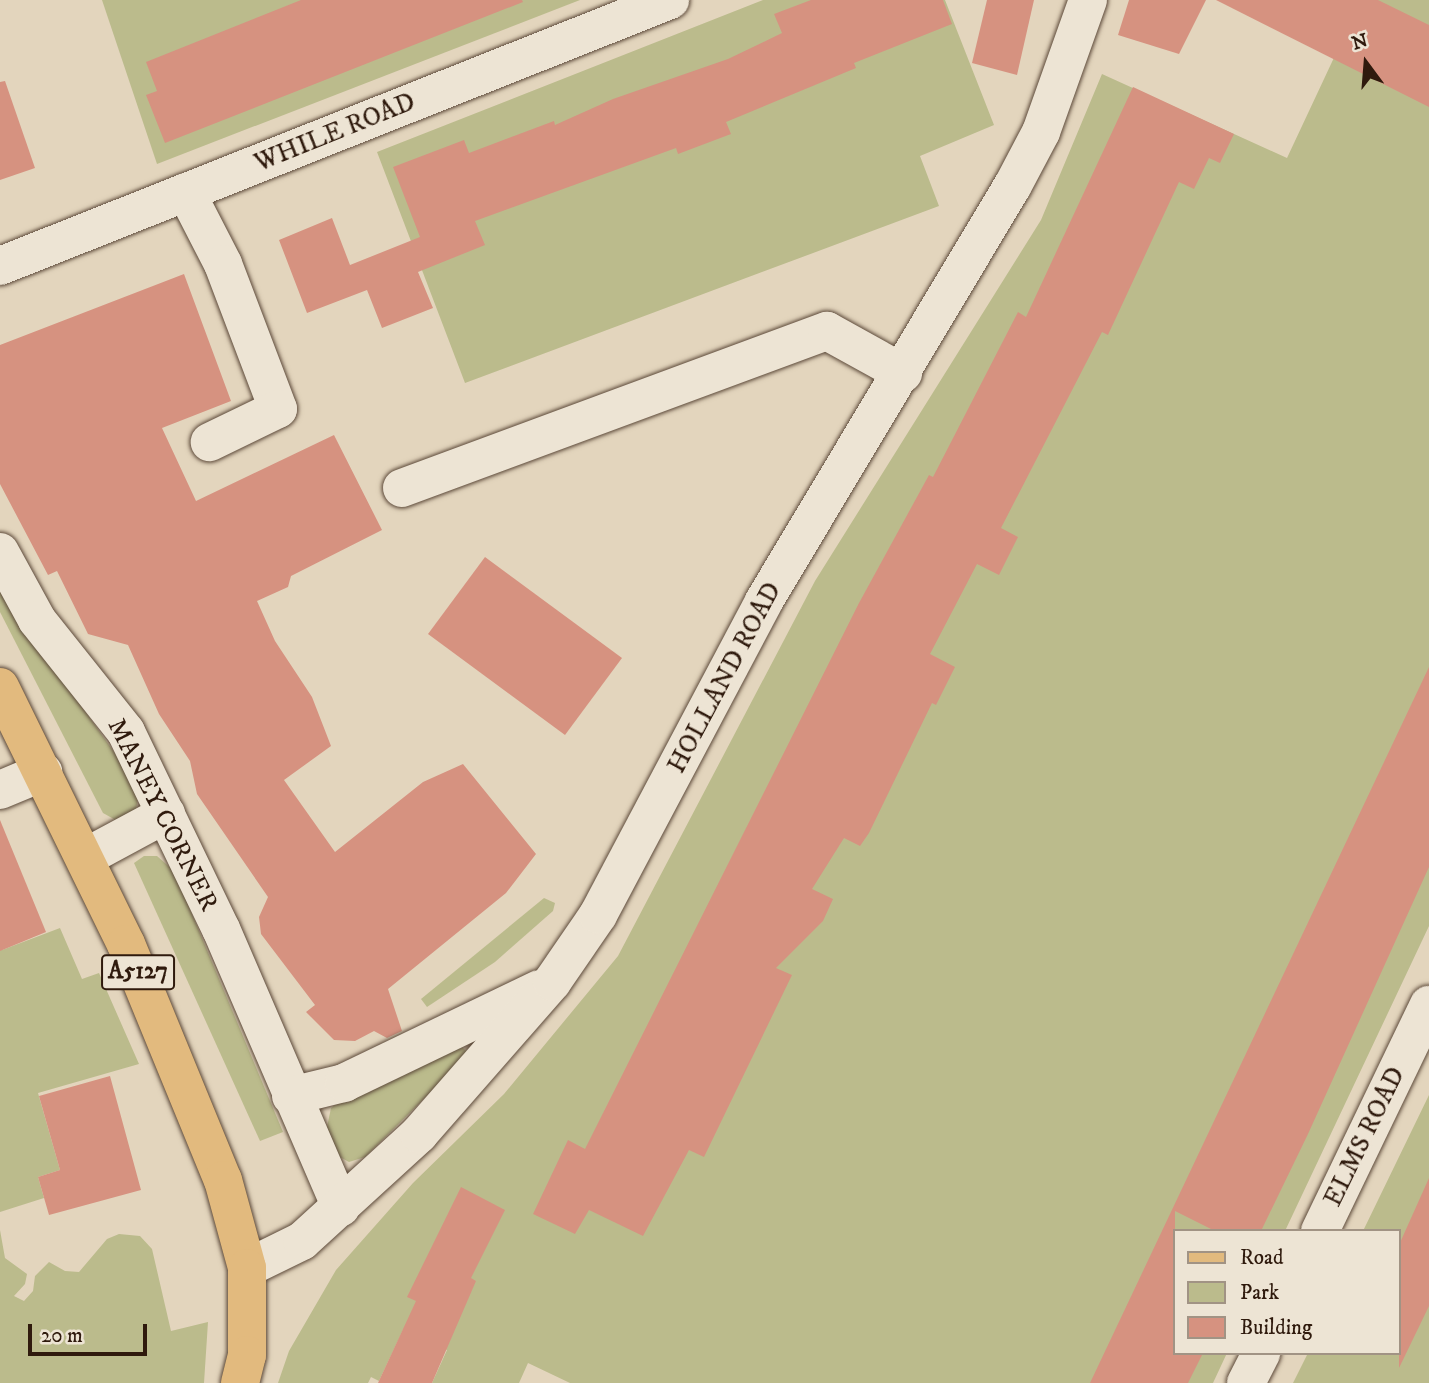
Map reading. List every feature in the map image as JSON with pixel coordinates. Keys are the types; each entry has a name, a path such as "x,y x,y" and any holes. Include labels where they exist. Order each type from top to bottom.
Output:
{"main road":[{"name":"A5127","path":"0,687 86,857 185,1081 223,1180 247,1268 247,1355 240,1383"}],"street":[{"name":"WHILE ROAD","path":"0,266 670,0"},
{"name":"HOLLAND ROAD","path":"247,1268 302,1241 419,1134 552,982 598,915 764,601 903,373 1041,132 1088,0"},
{"path":"186,192 223,264 278,409 210,442"},
{"path":"402,488 827,331 903,373"},
{"name":"MANEY CORNER","path":"0,552 37,621 126,733 221,929 291,1097 341,1207"},
{"path":"0,790 43,772"},
{"path":"86,857 166,814"},
{"path":"291,1097 344,1083 552,982"},
{"name":"ELMS ROAD","path":"1321,1229 1429,1005"},
{"path":"1246,1383 1260,1355"}],"green space":[{"path":"102,0 580,0 157,164"},
{"path":"763,0 945,0 994,125 920,156 939,206 465,383 377,152"},
{"path":"1361,0 1429,0 1429,926 1286,1229 1174,1229 1174,1355 1226,1355 1213,1383 570,1383 528,1363 519,1383 432,1383 447,1350 403,1330 379,1381 371,1377 368,1383 278,1383 289,1351 336,1270 413,1183 504,1094 618,956 815,581 1041,220 1102,74 1287,158"},
{"path":"0,592 129,773 139,794 136,809 121,823 103,813 0,612"},
{"path":"144,856 157,856 174,871 283,1132 260,1141 134,863"},
{"path":"544,898 555,903 553,911 495,962 427,1007 421,999"},
{"path":"60,928 82,979 99,973 139,1064 38,1093 60,1170 38,1177 44,1198 0,1212 0,947 2,950"},
{"path":"461,1046 468,1053 459,1064 365,1157 349,1162 336,1155 327,1127 331,1108 357,1087"},
{"path":"1429,1095 1429,1383 1293,1383 1307,1355 1401,1355 1401,1229 1364,1229"},
{"path":"0,1230 5,1258 27,1274 25,1284 14,1296 24,1301 33,1291 35,1276 49,1262 65,1271 79,1272 107,1239 119,1234 140,1236 152,1249 171,1331 208,1322 204,1383 0,1383"}],"building":[{"path":"301,0 523,2 165,143 146,95 157,91 146,62"},
{"path":"811,0 943,0 952,24 854,63 856,68 726,122 731,134 678,154 676,148 475,221 485,245 418,272 433,308 382,328 367,290 307,313 279,240 332,218 350,265 420,237 393,167 464,140 469,153 554,121 555,125 613,99 728,59 782,33 774,14"},
{"path":"987,0 1034,0 1017,75 972,63"},
{"path":"1129,0 1206,0 1179,54 1118,35"},
{"path":"1216,0 1378,0 1429,25 1429,107"},
{"path":"5,81 35,168 0,180 0,82"},
{"path":"1133,87 1234,134 1220,163 1209,158 1194,189 1179,182 1108,335 1102,332 1001,528 1018,537 999,575 977,564 930,654 955,667 936,705 932,703 869,833 860,846 844,838 812,889 833,899 823,921 776,968 792,975 704,1157 689,1150 643,1236 589,1210 575,1234 533,1214 568,1140 585,1149 859,603 929,475 933,477 1018,312 1026,317"},
{"path":"184,274 231,401 162,428 196,501 334,435 382,530 291,576 288,587 257,601 275,641 312,697 331,746 284,780 335,852 423,782 463,764 536,854 506,893 388,989 402,1031 387,1038 374,1031 355,1041 334,1040 306,1012 315,1005 261,934 259,917 268,897 197,794 190,761 159,714 128,645 88,634 57,571 48,575 0,484 0,345"},
{"path":"485,557 622,658 565,735 428,634"},
{"path":"1429,667 1429,867 1308,1134 1262,1229 1211,1229 1175,1211 1174,1355 1202,1355 1188,1383 1090,1383"},
{"path":"0,820 46,932 0,951"},
{"path":"110,1076 141,1190 49,1215 38,1177 60,1170 39,1096"},
{"path":"1429,1178 1429,1306 1399,1368 1401,1355 1401,1241"},
{"path":"461,1187 505,1210 471,1278 476,1281 432,1383 378,1383 416,1301 407,1297"}]}
